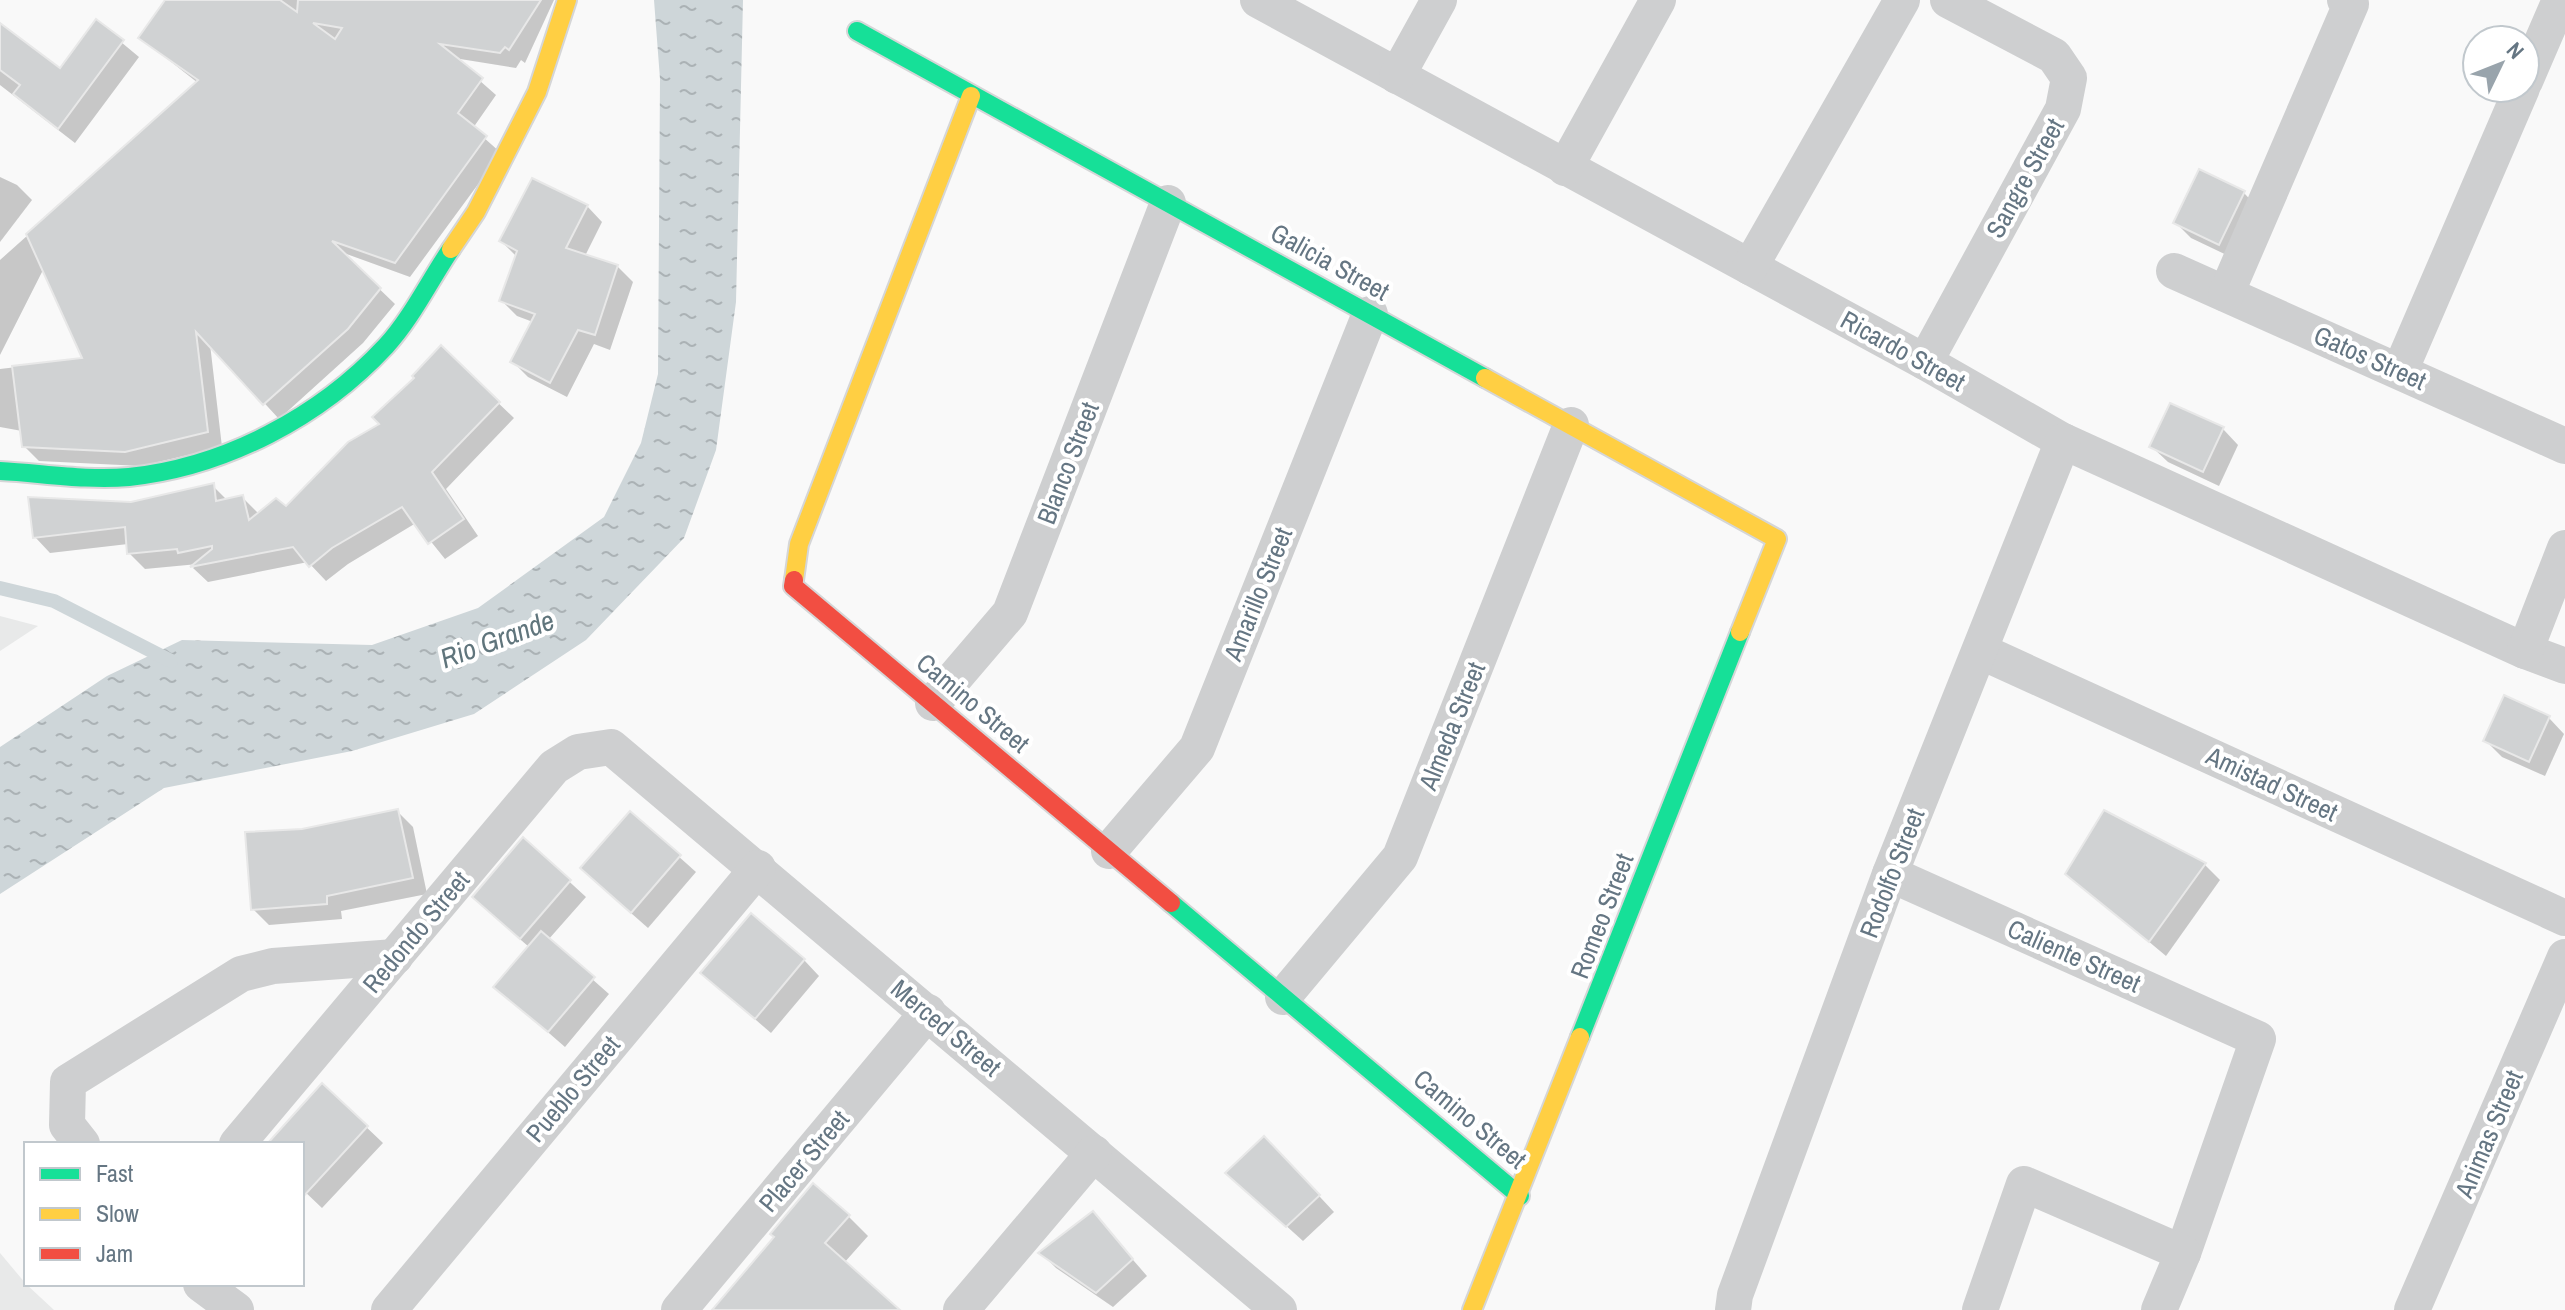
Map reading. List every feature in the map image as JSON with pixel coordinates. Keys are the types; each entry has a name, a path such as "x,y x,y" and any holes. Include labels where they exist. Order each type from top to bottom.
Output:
{"street":[{"path":"0,471 127,477 194,464 269,436 336,390 387,345 476,212 537,92 567,0"},
{"name":"Ricardo Street","path":"1258,0 1925,362 2063,441 2525,651 2565,666"},
{"path":"1397,76 1439,0"},
{"path":"1565,168 1658,0"},
{"path":"1750,267 1902,0"},
{"name":"Sangre Street","path":"1925,362 2063,109 2069,78 2054,56 1948,0"},
{"path":"2541,44 2560,0"},
{"path":"2226,294 2348,2"},
{"name":"Galicia Street","path":"857,31 1777,539"},
{"name":"Camino Street","path":"971,96 799,544 793,586 1520,1196"},
{"path":"2400,371 2515,104"},
{"name":"Blanco Street","path":"933,703 1010,613 1168,203"},
{"name":"Gatos Street","path":"2174,271 2565,446"},
{"name":"Amarillo Street","path":"1109,851 1197,748 1370,314"},
{"name":"Almeda Street","path":"1283,997 1400,857 1571,425"},
{"name":"Rodolfo Street","path":"1733,1310 1735,1295 1890,874 2063,441"},
{"name":"Romeo Street","path":"1472,1310 1520,1196 1777,539"},
{"path":"2525,651 2565,548"},
{"name":"Amistad Street","path":"1980,651 2565,918"},
{"name":"Merced Street","path":"611,747 928,1012 1272,1308"},
{"name":"Redondo Street","path":"239,1142 554,767 578,752 611,747"},
{"name":"Pueblo Street","path":"389,1310 758,868"},
{"name":"Caliente Street","path":"1890,874 2258,1039 2183,1253"},
{"path":"80,1142 67,1125 68,1082 241,974 273,966 395,957"},
{"name":"Animas Street","path":"2412,1310 2565,957"},
{"name":"Placer Street","path":"679,1310 928,1012"},
{"path":"961,1310 1094,1153"},
{"path":"1980,1310 2024,1184 2183,1253 2159,1310"},
{"path":"204,1286 236,1310"}],"shaded area":[{"path":"0,616 38,626 0,651"},
{"path":"0,1253 24,1282 24,1286 28,1286 54,1310 0,1310"}],"water":[{"name":"Rio Grande","path":"654,0 743,0 736,302 716,450 684,538 586,640 474,714 352,751 164,788 0,894 0,747 107,676 182,640 372,645 478,608 604,517 641,443 658,374 660,79"}],"building":[{"path":"165,0 280,0 297,12 298,0 541,0 509,50 505,47 500,53 440,44 483,78 458,113 487,136 395,263 332,241 381,288 348,329 263,405 196,332 208,432 125,452 22,447 12,366 82,358 26,234 198,80 138,38","holes":["313,23 342,28 335,39"]},
{"path":"96,19 124,40 58,129 13,94 20,85 0,70 0,23 60,68"},
{"path":"2199,169 2245,191 2219,245 2173,223"},
{"path":"532,178 588,205 566,248 618,265 595,335 578,330 550,383 510,362 535,314 499,301 517,251 499,241"},
{"path":"441,345 500,402 432,472 464,519 428,544 402,507 332,548 309,567 293,547 190,567 212,546 178,553 177,549 127,554 125,527 33,538 28,497 131,502 214,483 216,501 243,495 249,520 276,498 286,506 348,442 379,424 372,417 414,378 412,376"},
{"path":"2170,403 2224,427 2203,472 2149,447"},
{"path":"2504,695 2550,716 2529,762 2483,741"},
{"path":"398,809 413,878 327,896 327,904 251,910 245,832 302,829"},
{"path":"2104,810 2206,863 2149,942 2065,874"},
{"path":"630,811 681,855 631,913 580,868"},
{"path":"523,837 571,880 520,939 472,897"},
{"path":"751,913 805,959 755,1019 700,973"},
{"path":"541,931 595,977 548,1032 493,987"},
{"path":"322,1083 368,1126 304,1196 304,1142 269,1142"},
{"path":"1264,1136 1320,1195 1286,1227 1225,1173"},
{"path":"813,1183 850,1215 825,1243 900,1310 712,1310 774,1237 770,1234"},
{"path":"1093,1211 1133,1259 1096,1293 1038,1253"}],"waterway":[{"path":"0,588 54,601 171,661"}],"traffic: fast":[{"path":"857,31 1485,378"},
{"path":"0,471 129,477 200,462 269,434 332,395 386,346 412,312 451,249"},
{"path":"1580,1037 1740,632"},
{"path":"1171,903 1520,1196"}],"traffic: slow":[{"path":"451,249 476,212 537,92 567,0"},
{"path":"794,580 799,544 971,96"},
{"path":"1485,378 1777,539 1740,632"},
{"path":"1472,1310 1580,1037"}],"traffic: jam":[{"path":"794,580 793,586 1171,903"}]}
